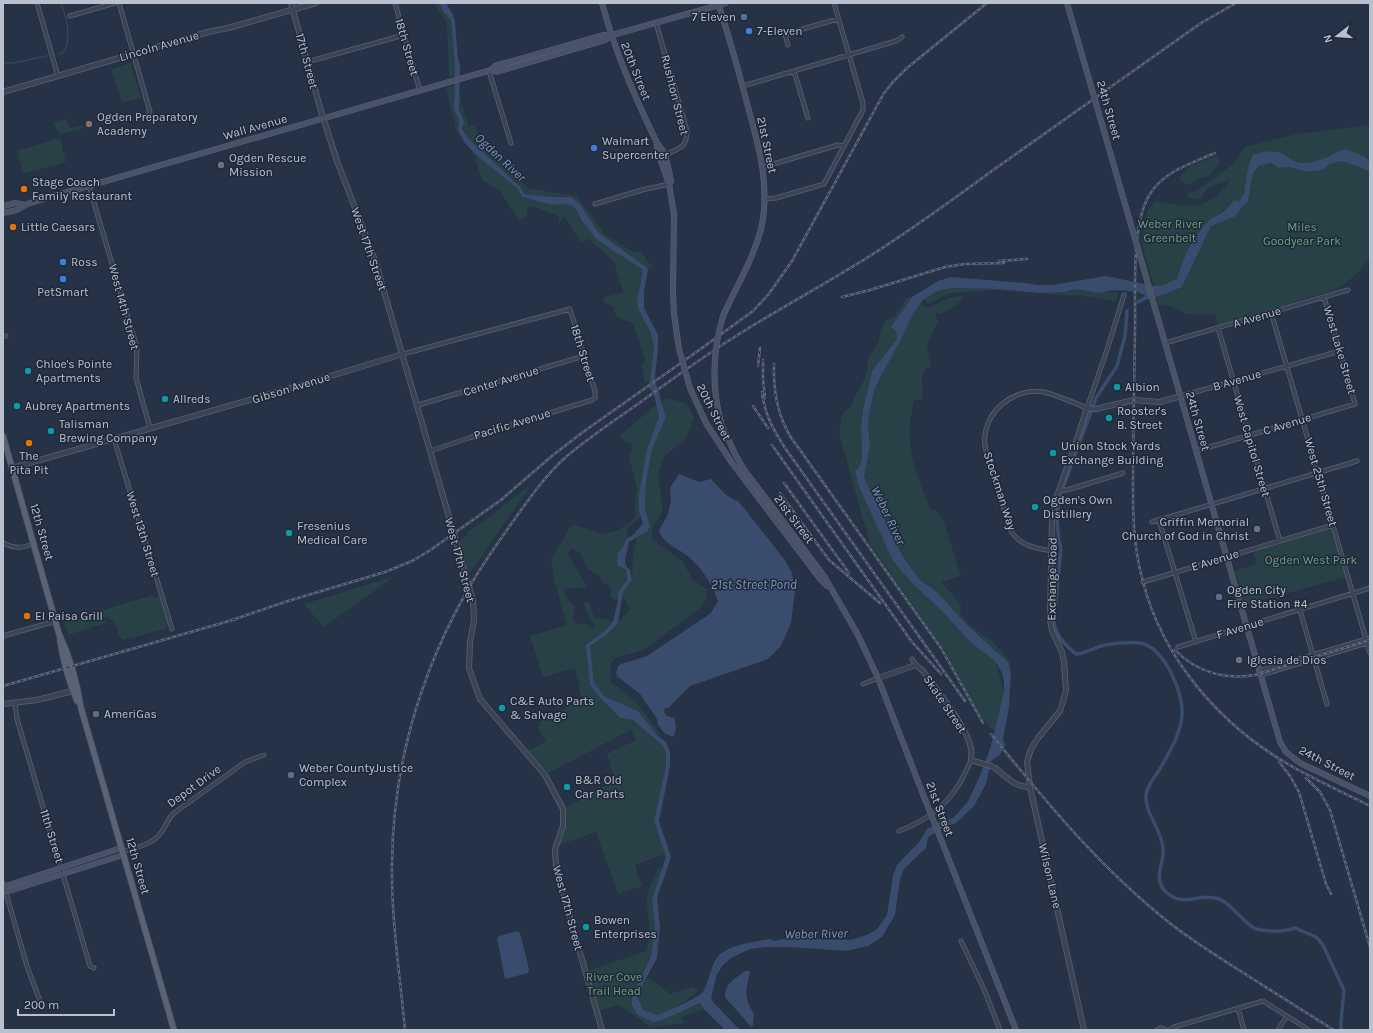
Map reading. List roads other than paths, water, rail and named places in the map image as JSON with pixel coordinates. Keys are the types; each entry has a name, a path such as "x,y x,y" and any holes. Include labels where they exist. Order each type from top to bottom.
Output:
{"main road":[{"name":"20th Street","path":"602,3 611,36 628,82 664,155 671,181 669,184"},
{"name":"Wall Avenue","path":"3,213 17,210 25,205 467,77 490,71 497,72 605,40 611,36 718,4 726,3"},
{"name":"24th Street","path":"1067,3 1280,742 1286,752 1300,763 1370,796"},
{"name":"21st Street","path":"718,4 760,154 763,167 764,199 761,228 757,241 723,316 716,344 714,372 716,400 722,426 743,468 824,576 858,635 878,678 1016,1030"},
{"name":"20th Street","path":"657,143 657,150 669,184 674,214 674,314 678,349 690,388 706,423 732,463 820,578 831,590"},
{"name":"Wall Avenue","path":"3,206 15,203 25,205"},
{"name":"12th Street","path":"3,436 56,621 62,651 73,691 81,708"},
{"name":"12th Street","path":"59,634 66,649 78,689 81,708 174,1030"},
{"name":"Depot Drive","path":"3,885 122,852"},
{"name":"Depot Drive","path":"4,893 63,874 122,852"}],"street":[{"path":"37,3 58,76"},
{"path":"70,16 115,3"},
{"path":"119,3 150,112 148,115"},
{"name":"17th Street","path":"291,3 324,118"},
{"name":"Lincoln Avenue","path":"3,92 316,3"},
{"name":"18th Street","path":"395,3 420,91"},
{"path":"764,199 776,198 824,184 863,110 863,104 834,3"},
{"path":"788,45 785,34 838,18"},
{"name":"Rushton Street","path":"656,23 687,131 687,141 684,145 664,155"},
{"path":"307,62 404,35"},
{"path":"742,86 896,41 902,37"},
{"path":"490,71 511,143"},
{"path":"794,71 808,118"},
{"name":"West 17th Street","path":"324,118 337,161 375,260 473,600 474,620 470,642 469,668 474,685 480,700 545,775 563,809 563,826 555,849 556,868 602,1030"},
{"path":"763,167 838,145 844,146"},
{"path":"595,204 642,190 669,184"},
{"name":"West 14th Street","path":"90,186 137,348 136,378 150,428"},
{"name":"A Avenue","path":"1165,343 1348,290"},
{"name":"Exchange Road","path":"1030,787 1027,762 1031,748 1060,711 1066,691 1062,652 1052,631 1050,618 1052,520 1056,499 1088,408 1124,295"},
{"name":"West Lake Street","path":"1324,297 1355,404"},
{"name":"18th Street","path":"570,309 595,392 595,398"},
{"name":"Gibson Avenue","path":"12,468 403,354 570,309"},
{"name":"West 25th Street","path":"1271,312 1368,640 1370,653"},
{"name":"West Capitol Street","path":"1218,328 1280,541"},
{"name":"B Avenue","path":"1088,408 1096,409 1134,400 1160,402 1340,351"},
{"name":"Center Avenue","path":"418,405 584,356"},
{"name":"Stockman Way","path":"1052,551 1028,547 1015,537 1010,530 987,454 985,434 990,420 1000,405 1023,393 1044,392 1088,408"},
{"name":"Pacific Avenue","path":"430,451 595,398"},
{"name":"C Avenue","path":"1196,451 1355,404"},
{"name":"West 13th Street","path":"114,439 172,629"},
{"path":"1152,522 1357,461"},
{"path":"1059,490 1067,490 1123,473"},
{"path":"1159,520 1196,642"},
{"name":"E Avenue","path":"1143,582 1333,525"},
{"path":"3,543 14,548 34,544"},
{"name":"F Avenue","path":"1178,647 1370,588"},
{"path":"1300,610 1327,704"},
{"path":"3,636 56,621"},
{"path":"1260,673 1368,640"},
{"name":"Skate Street","path":"912,660 923,671 960,724 972,749 971,760"},
{"name":"Skate Street","path":"863,684 916,665"},
{"path":"3,704 50,697 73,691"},
{"name":"11th Street","path":"15,702 17,719 90,966 94,968"},
{"name":"Depot Drive","path":"122,852 143,846 155,839 160,835 167,821 174,812 245,762 264,755"},
{"path":"899,831 913,826 926,818 947,800 959,786 971,760 994,768 1018,786 1025,788 1030,787"},
{"name":"Wilson Lane","path":"1030,787 1084,1030"},
{"path":"3,885 4,893 30,976 40,1001"},
{"path":"961,941 984,990 1000,1030"},
{"path":"1170,1030 1174,1027 1263,1000 1309,1030"},
{"path":"1238,1008 1244,1030"},
{"path":"1278,1030 1287,1016"},
{"path":"1157,1030 1163,1028 1166,1030"}],"water":[{"path":"440,3 446,3 455,22 458,59 460,64 459,110 464,122 462,128 467,137 521,188 524,194 550,197 571,197 579,203 599,233 648,270 644,291 644,308 658,335 655,376 666,417 652,449 646,482 645,510 650,526 648,531 629,542 625,560 626,566 630,570 632,580 623,592 618,623 609,633 590,646 594,682 604,696 638,711 657,735 666,742 670,752 670,766 659,821 671,857 657,898 660,927 657,958 637,996 643,1010 658,1015 690,1001 701,993 706,987 715,961 724,951 740,945 770,939 773,941 789,938 851,940 867,935 877,929 887,915 893,875 897,865 919,842 927,829 942,820 953,818 967,803 980,776 991,746 1004,691 1002,673 995,661 969,641 946,615 913,584 893,561 859,487 855,471 860,466 862,458 861,428 863,410 872,371 897,339 896,331 891,327 912,297 938,281 951,277 1052,285 1106,276 1154,286 1164,285 1177,279 1182,263 1190,246 1206,223 1213,217 1221,214 1234,200 1239,202 1244,193 1248,167 1253,155 1267,152 1278,152 1294,161 1309,163 1345,149 1365,157 1370,162 1370,172 1341,161 1330,164 1322,170 1309,172 1288,167 1279,168 1271,163 1259,166 1253,173 1248,201 1234,217 1211,226 1182,287 1166,294 1148,299 1138,292 1119,290 1100,293 1076,289 1064,292 1040,293 998,289 952,288 938,291 924,299 914,312 874,391 868,426 870,446 864,477 902,555 919,579 937,592 968,626 1008,662 1011,673 1009,707 1003,739 1005,745 1000,755 991,761 986,784 974,806 956,823 945,827 928,837 926,848 904,869 900,880 895,915 882,937 868,946 846,951 791,947 766,947 750,949 731,958 723,965 717,974 711,998 740,1030 725,1030 700,1003 663,1020 653,1022 638,1015 632,1006 632,995 651,957 655,927 652,899 666,857 654,821 666,765 666,752 662,745 633,720 620,718 602,700 590,685 586,645 607,629 613,621 618,601 618,592 627,580 626,570 617,565 618,553 623,547 626,539 634,534 643,523 639,511 639,494 647,449 659,417 654,395 649,387 654,347 651,334 638,308 637,301 642,269 597,240 582,221 575,208 570,205 552,205 522,197 518,189 476,155 464,142 458,130 459,120 454,110 455,64 451,20 442,10"},
{"name":"21st Street Pond","path":"679,474 699,482 711,479 726,495 739,502 785,560 792,573 795,591 791,623 781,646 768,659 690,686 668,708 665,708 664,712 667,716 674,718 675,720 676,730 673,737 664,733 658,725 657,719 640,694 618,677 616,673 618,666 621,664 647,656 711,613 718,601 700,568 687,555 668,543 661,535 659,530 668,514 671,500 670,488"},
{"path":"517,931 520,933 529,969 528,973 505,979 497,938 499,936"},
{"path":"747,970 750,972 746,994 748,1003 754,1014 753,1025 751,1027 725,997 725,992 729,984"}],"waterway":[{"path":"59,54 64,52 68,34 61,3"},
{"path":"3,63 13,63 47,56"},
{"path":"1138,302 1151,295"},
{"path":"1127,311 1125,336 1117,366 1096,398 1059,499 1057,520 1061,548 1054,622 1055,627 1062,640 1076,654 1110,644 1140,643 1149,646 1164,662 1171,672 1180,695 1182,715 1181,725 1175,741 1146,793 1146,803 1162,841 1163,854 1159,877 1162,887 1167,893 1180,899 1186,900 1212,897 1222,900 1249,925 1256,929 1276,931 1295,928 1316,937 1323,945 1344,990 1341,1030"}],"railway":[{"path":"232,620 288,601 385,572 412,561 429,551 501,500 553,455 583,432 753,311 768,295 792,261 884,93 907,68 987,3"},
{"path":"405,1030 394,926 392,863 394,819 400,776 409,733 437,651 456,612 478,573 540,484 567,456 583,443 702,358 891,242 1201,23 1236,3"},
{"path":"1215,153 1188,164 1163,179 1150,194 1139,223 1135,261 1133,519 1140,572 1152,610 1164,637 1179,663 1217,708 1238,729 1261,747 1317,780 1370,806"},
{"path":"999,261 1027,259"},
{"path":"842,297 945,267 965,264 1004,263"},
{"path":"758,366 760,348"},
{"path":"763,360 765,398"},
{"path":"774,364 774,383 777,402 782,419 790,436 941,648 983,723"},
{"path":"762,392 763,401 770,422 785,448 965,701"},
{"path":"753,406 768,428"},
{"path":"772,445 912,642 941,674"},
{"path":"784,483 849,573"},
{"path":"780,493 829,560 880,603"},
{"path":"3,686 236,619"},
{"path":"1175,650 1192,664 1212,673 1244,676 1255,675 1370,640"},
{"path":"991,734 1054,810 1098,858 1146,903 1197,943 1334,1030"},
{"path":"1279,762 1290,776 1299,792 1326,884 1331,894"},
{"path":"1306,778 1320,792 1330,810 1370,947"}],"place":[{"name":"7 Eleven","path":"744,17"},
{"name":"7-Eleven","path":"749,31"},
{"name":"Ogden Preparatory Academy","path":"89,124"},
{"name":"Walmart Supercenter","path":"594,148"},
{"name":"Ogden Rescue Mission","path":"221,165"},
{"name":"Stage Coach Family Restaurant","path":"24,189"},
{"name":"Little Caesars","path":"13,227"},
{"name":"Ross","path":"63,262"},
{"name":"PetSmart","path":"63,279"},
{"name":"Chloe's Pointe Apartments","path":"28,371"},
{"name":"Albion","path":"1117,387"},
{"name":"Allreds","path":"165,399"},
{"name":"Aubrey Apartments","path":"17,406"},
{"name":"Rooster's B. Street","path":"1109,418"},
{"name":"Talisman Brewing Company","path":"51,431"},
{"name":"The Pita Pit","path":"29,443"},
{"name":"Union Stock Yards Exchange Building","path":"1053,453"},
{"name":"Ogden's Own Distillery","path":"1035,507"},
{"name":"Griffin Memorial Church of God in Christ","path":"1257,529"},
{"name":"Fresenius Medical Care","path":"289,533"},
{"name":"Ogden City Fire Station #4","path":"1219,597"},
{"name":"El Paisa Grill","path":"27,616"},
{"name":"Iglesia de Dios","path":"1239,660"},
{"name":"C&E Auto Parts & Salvage","path":"502,708"},
{"name":"AmeriGas","path":"96,714"},
{"name":"Weber CountyJustice Complex","path":"291,775"},
{"name":"B&R Old Car Parts","path":"567,787"},
{"name":"Bowen Enterprises","path":"586,927"}],"water label":[{"name":"Ogden River","path":"501,157"},
{"name":"Weber River","path":"889,515"},
{"name":"Weber River","path":"816,933"}],"park label":[{"name":"Weber River Greenbelt","path":"1170,231"},
{"name":"Miles Goodyear Park","path":"1302,234"},
{"name":"Ogden West Park","path":"1311,560"},
{"name":"River Cove Trail Head","path":"614,984"}]}
